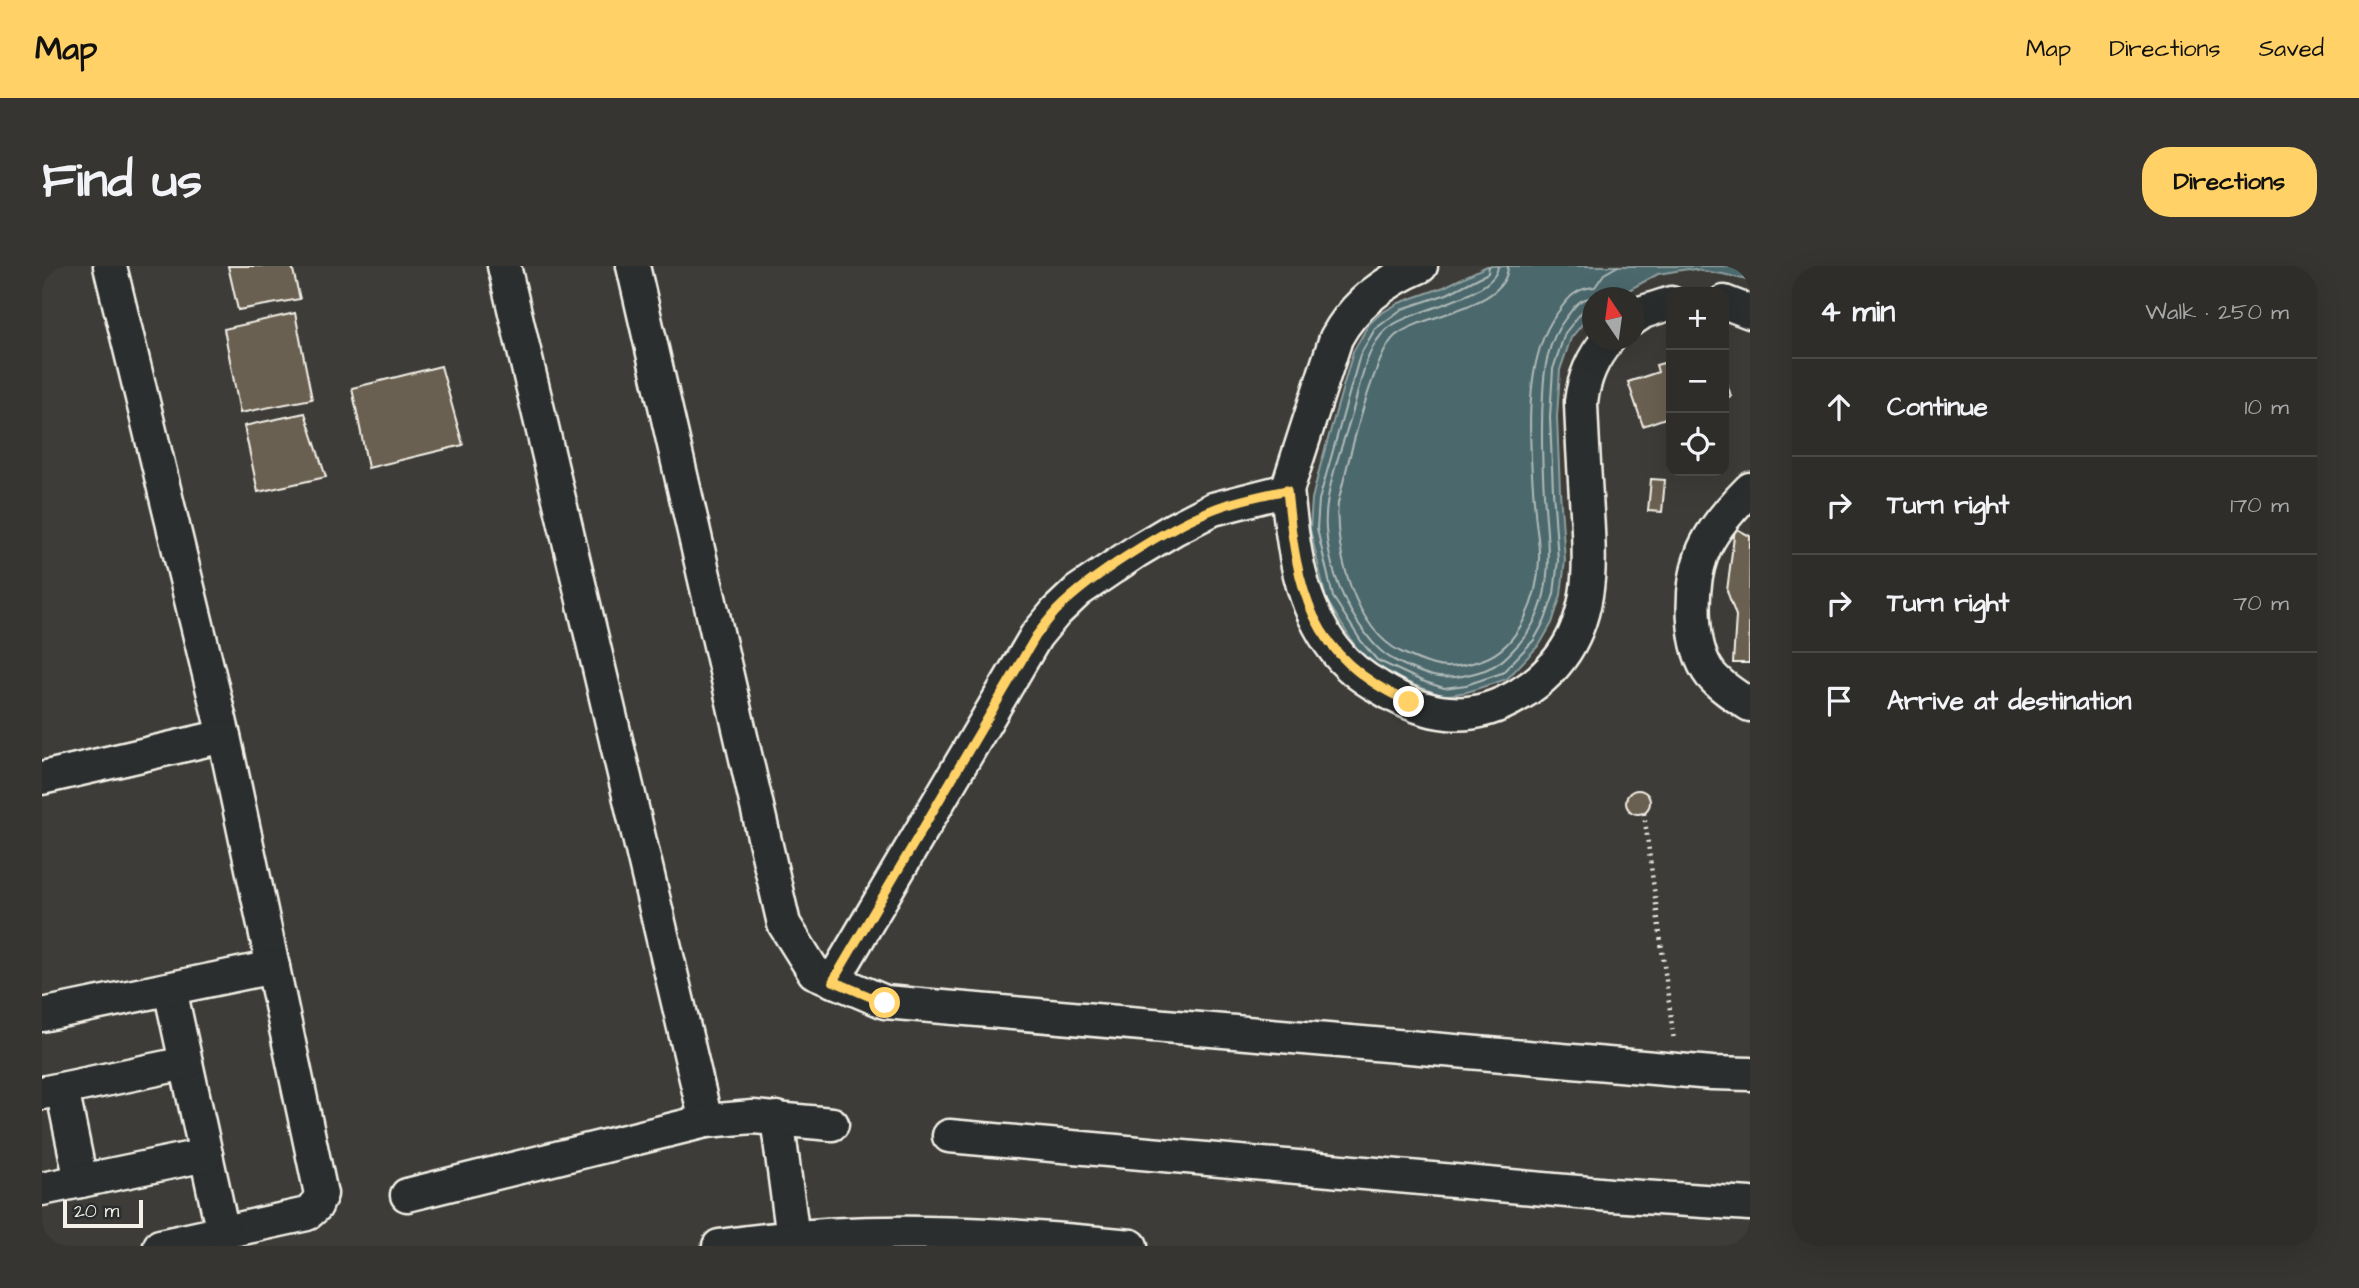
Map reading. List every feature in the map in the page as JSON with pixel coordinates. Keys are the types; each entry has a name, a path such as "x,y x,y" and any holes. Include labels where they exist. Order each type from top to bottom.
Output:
{"street":[{"path":"110,266 224,736 321,1194 316,1206 307,1214 160,1246"},
{"path":"504,266 706,1121"},
{"path":"633,266 784,924 814,972 885,1003 1750,1074"},
{"path":"1421,266 1370,294 1346,319 1336,338 1287,490 1292,544 1305,596 1335,650 1350,666 1387,692 1429,710 1450,714 1474,712 1516,697 1554,666 1571,642 1587,591 1590,560 1581,402 1584,382 1599,350"},
{"path":"1729,304 1750,312"},
{"path":"1645,311 1666,305"},
{"path":"1750,489 1721,522 1703,552 1695,580 1694,624 1700,655 1711,675 1750,705"},
{"path":"833,981 1036,636 1055,612 1105,572 1174,529 1213,509 1287,490"},
{"path":"42,778 224,736"},
{"path":"42,1015 273,967"},
{"path":"170,989 223,1233"},
{"path":"81,1181 52,1091 186,1063"},
{"path":"407,1195 706,1121 753,1116 832,1124"},
{"path":"777,1118 793,1238"},
{"path":"950,1136 1611,1195 1750,1204"},
{"path":"42,1189 206,1155"},
{"path":"719,1246 878,1233 1049,1237 1131,1246"}],"path":[{"path":"1643,813 1678,1070"}],"water":[{"path":"1487,266 1750,266 1750,281 1688,269 1658,274 1634,287 1582,287 1582,324 1571,338 1560,370 1557,417 1565,560 1561,595 1552,623 1540,644 1507,679 1467,692 1443,696 1388,675 1372,665 1355,646 1326,599 1310,529 1312,499 1353,352 1369,324 1380,314 1399,303 1444,287"}],"building":[{"path":"228,266 292,266 300,299 238,310"},
{"path":"295,313 312,399 240,413 224,329"},
{"path":"1666,362 1666,418 1643,426 1628,382 1658,372 1656,365"},
{"path":"441,366 463,445 368,468 352,388"},
{"path":"305,413 326,477 258,492 244,426"},
{"path":"1651,479 1665,480 1662,512 1648,511"},
{"path":"1735,528 1750,536 1749,663 1733,663 1736,616 1727,591"},
{"path":"1638,790 1647,793 1650,802 1647,811 1638,814 1629,811 1626,802 1629,793"}],"route":[{"path":"885,1003 833,981 1036,636 1055,612 1078,592 1174,529 1213,509 1287,490 1297,570 1311,611 1335,650 1350,666 1366,680 1409,702"}]}
